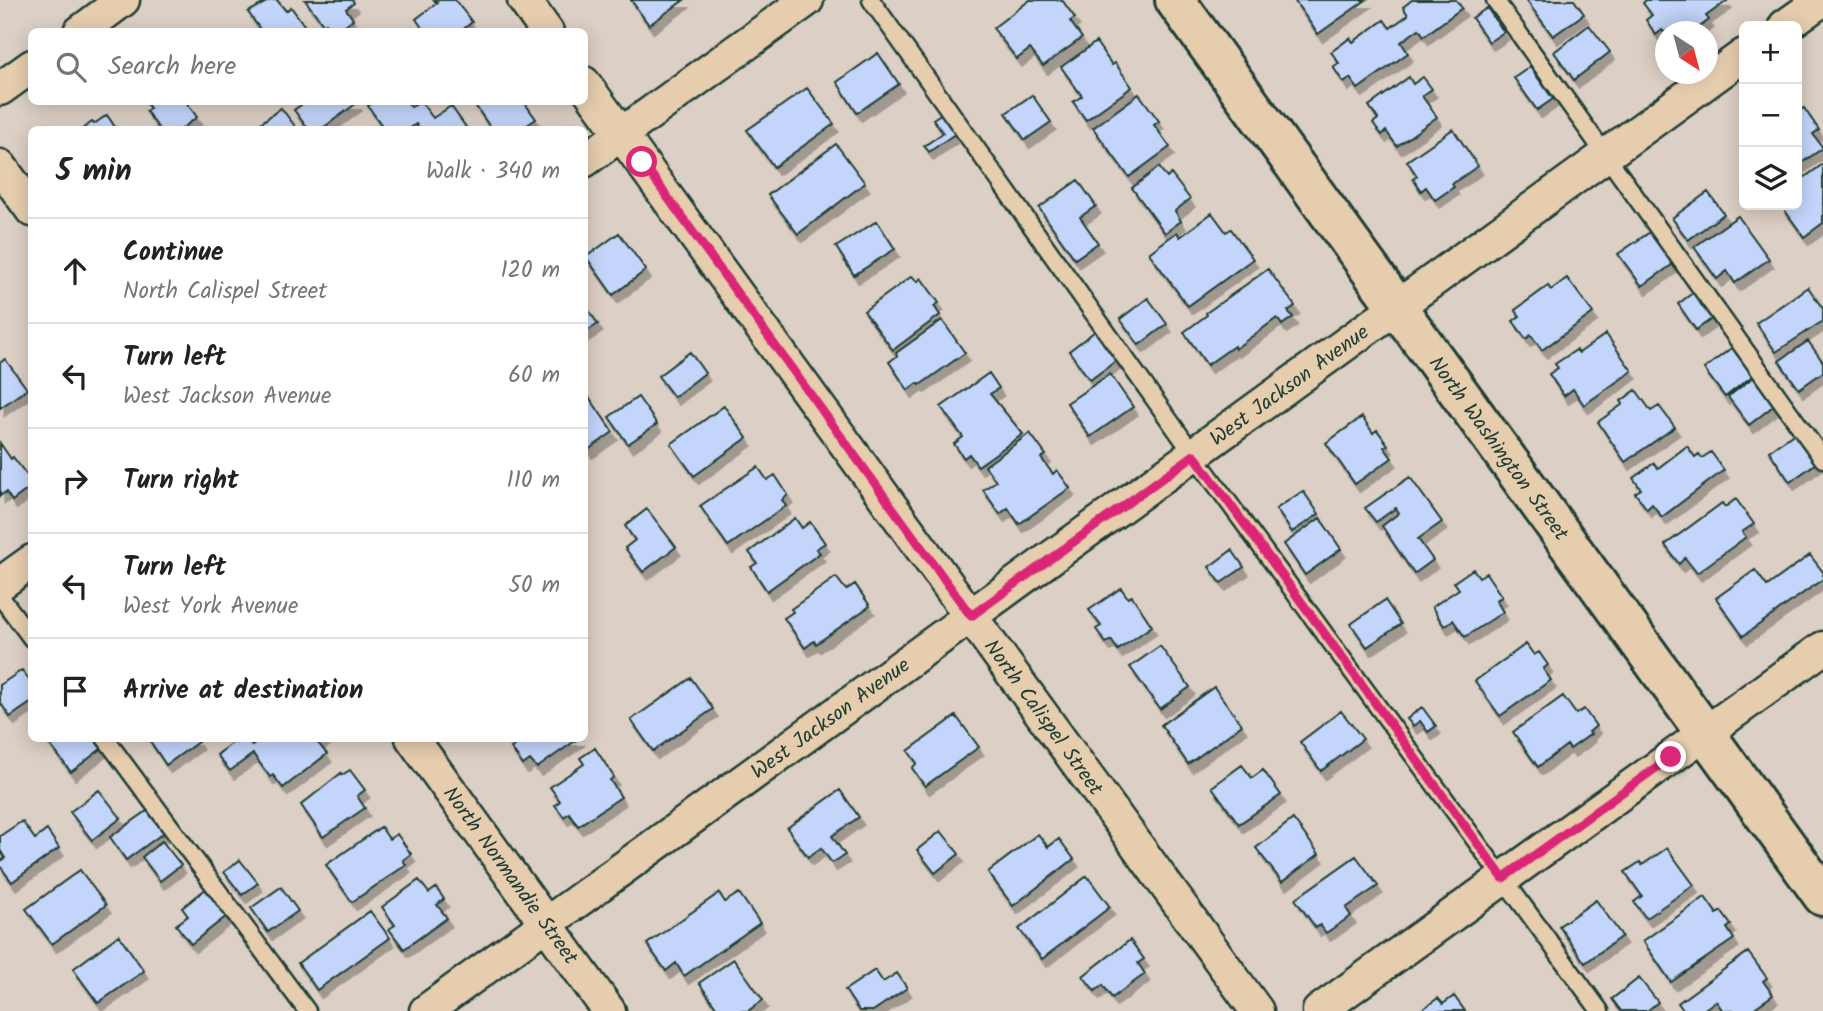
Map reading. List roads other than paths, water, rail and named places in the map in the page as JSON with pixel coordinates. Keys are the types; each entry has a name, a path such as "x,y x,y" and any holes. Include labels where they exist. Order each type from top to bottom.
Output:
{"main road":[{"name":"North Washington Street","path":"1175,0 1823,896"}],"street":[{"path":"85,28 123,0"},
{"path":"524,0 544,28"},
{"path":"588,158 807,0"},
{"path":"1792,21 1821,1"},
{"name":"West Jackson Avenue","path":"426,1011 1739,59"},
{"path":"0,89 28,69"},
{"name":"North Calispel Street","path":"588,88 1257,1011"},
{"path":"0,166 28,204"},
{"path":"0,584 28,564"},
{"path":"1319,1011 1823,648"},
{"name":"North Normandie Street","path":"415,742 609,1011"}],"lane":[{"path":"871,0 1194,455 1600,1011"},
{"path":"1495,0 1823,459"},
{"path":"0,596 28,634"},
{"path":"108,742 307,1011"}]}
